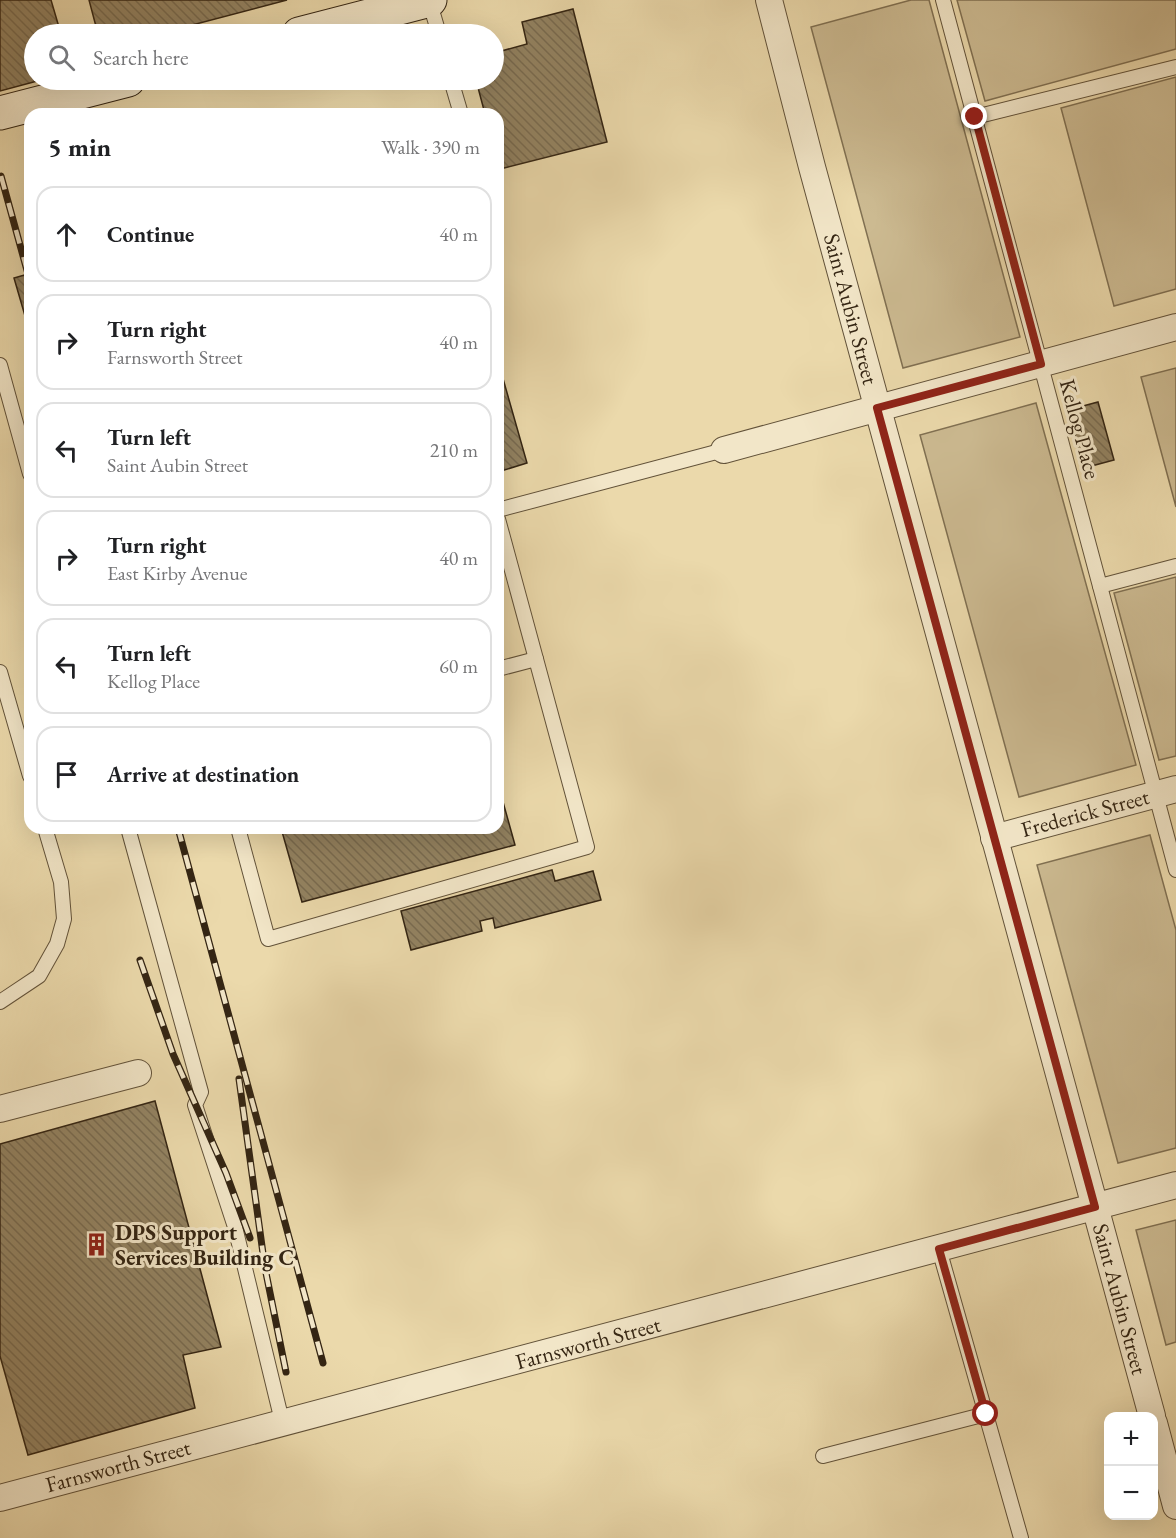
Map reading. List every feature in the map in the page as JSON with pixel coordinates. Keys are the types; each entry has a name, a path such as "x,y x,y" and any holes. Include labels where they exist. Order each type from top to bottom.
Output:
{"street":[{"name":"Saint Aubin Street","path":"769,0 877,408 1151,1412"},
{"path":"336,24 416,2"},
{"path":"0,113 89,90"},
{"path":"724,450 1176,327"},
{"name":"Frederick Street","path":"994,838 1166,792"},
{"path":"0,1109 138,1073"},
{"name":"Farnsworth Street","path":"0,1498 282,1421 416,1389 1176,1185"},
{"path":"1158,1438 1176,1506"}],"lane":[{"name":"Kellog Place","path":"944,0 1100,586 1166,792 1176,870"},
{"path":"416,2 432,24"},
{"path":"975,117 1176,67"},
{"path":"454,90 459,108"},
{"path":"0,365 24,452"},
{"path":"504,508 724,450"},
{"path":"240,834 268,939 587,847 504,541"},
{"path":"1100,586 1176,566"},
{"path":"504,667 536,658"},
{"path":"0,672 24,755"},
{"path":"0,1002 39,976 57,944 64,919 61,882 47,834"},
{"path":"130,834 201,1092 195,1105 235,1227 282,1421"},
{"path":"939,1249 1020,1538"},
{"path":"823,1456 986,1414"}],"shaded area":[{"path":"911,0 929,0 1020,337 903,368 811,27"},
{"path":"957,0 1176,0 1176,49 985,101"},
{"path":"1176,77 1176,289 1114,306 1061,108"},
{"path":"1176,368 1176,507 1141,377"},
{"path":"1036,403 1136,765 1019,797 920,435"},
{"path":"1176,577 1176,756 1159,760 1114,593"},
{"path":"1150,835 1176,930 1176,1148 1118,1163 1037,865"},
{"path":"1176,1220 1176,1342 1166,1345 1136,1230"}],"building":[{"path":"0,0 51,0 58,24 24,24 24,85 0,91"},
{"path":"89,0 287,0 196,24 95,24"},
{"path":"573,9 607,142 504,168 504,108 483,108 479,90 504,90 504,50 527,44 522,22"},
{"path":"24,275 24,312 14,278"},
{"path":"504,382 527,463 504,470"},
{"path":"1098,402 1114,460 1084,468 1068,410"},
{"path":"504,806 515,845 302,902 283,834 504,834"},
{"path":"552,870 555,881 593,871 601,900 495,928 493,918 480,921 482,931 411,950 401,911"},
{"name":"DPS Support Services Building C","path":"155,1101 221,1347 183,1355 195,1408 28,1455 0,1356 0,1144"}],"railway":[{"path":"1,176 24,259"},
{"path":"180,834 323,1363"},
{"path":"140,960 173,1054 226,1173 250,1238"},
{"path":"239,1079 265,1268 286,1372"}],"place":[{"name":"DPS Support Services Building C","path":"97,1245"}],"route":[{"path":"975,117 1041,364 877,408 1095,1207 939,1249 986,1414"}]}
